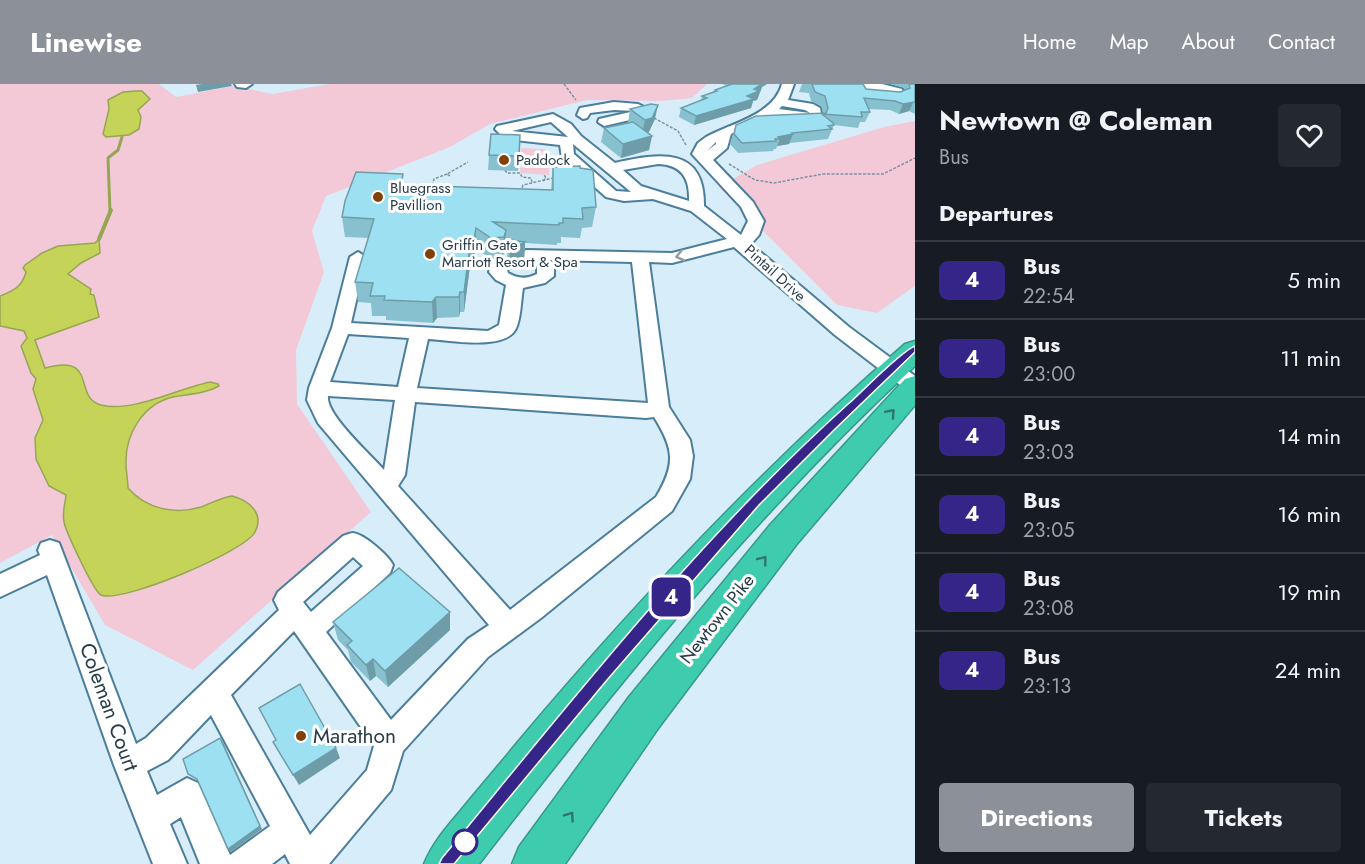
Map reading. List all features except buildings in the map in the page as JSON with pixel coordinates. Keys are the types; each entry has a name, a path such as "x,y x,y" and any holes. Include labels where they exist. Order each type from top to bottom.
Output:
{"highway":[{"path":"448,864 602,675 754,501 909,373"},
{"name":"Newtown Pike","path":"536,864 644,712 909,373"}],"street":[{"path":"241,84 246,84"},
{"path":"705,160 699,154 702,145 767,111 786,93 788,84"},
{"path":"767,111 816,118 816,111 809,107 779,102"},
{"path":"607,117 598,127 571,138 510,136 502,129 557,120 581,109 600,117 643,113"},
{"path":"546,266 544,276 539,280 524,283 515,282 497,272 505,259 557,254 641,264 671,272 743,246 729,232 696,208 636,189 571,138 557,120"},
{"path":"571,138 567,155 611,194 624,197 676,196 696,190"},
{"name":"Pintail Drive","path":"705,160 748,205 756,221 751,235 743,246 842,331 909,373"},
{"path":"612,168 651,161 672,162 690,172 696,190 696,208"},
{"path":"531,256 538,258 546,266 641,264"},
{"path":"358,257 341,327 319,388 317,400 325,418 508,627"},
{"path":"215,693 308,864 380,779 390,743 478,648 664,504 672,494 680,479 682,456 679,440 659,408 641,264"},
{"path":"341,327 490,337 503,332 508,327 515,282"},
{"path":"385,486 394,475 406,394 420,333"},
{"path":"319,388 646,411 659,408"},
{"name":"Coleman Court","path":"0,586 52,555 129,765 170,864"},
{"path":"129,765 157,749 215,693 302,622 390,743"},
{"path":"151,818 188,794 217,864"},
{"path":"243,864 291,831"}],"path":[{"path":"564,84 581,109"},
{"path":"643,113 671,126 683,136 690,158 733,165 763,183 823,174 883,174 915,158"},
{"path":"430,197 434,179 449,175 468,162"},
{"path":"505,170 507,173 531,178 532,182"},
{"path":"541,182 546,178 544,175"},
{"path":"520,196 521,187 556,177 549,175"}],"shaded area":[{"path":"0,84 159,84 176,97 233,86 273,94 329,84 707,84 692,98 662,101 587,100 490,124 450,147 326,196 312,231 324,272 296,350 297,404 371,512 193,670 105,625 52,535 0,563"},
{"path":"142,91 150,99 138,110 141,117 139,129 129,135 106,137 103,134 109,109 108,100 123,92"},
{"path":"915,121 915,286 877,313 837,305 719,187 757,165 884,127"},
{"path":"521,148 544,149 549,152 549,175 520,173"},
{"path":"99,239 100,253 81,263 68,274 91,289 90,294 94,295 99,317 35,340 45,368 72,366 79,371 92,400 101,405 114,407 141,403 210,382 218,384 219,386 208,391 162,401 145,413 133,431 129,442 126,464 128,488 143,501 171,510 201,507 232,496 249,504 258,519 255,532 247,541 208,563 156,584 113,596 101,595 93,584 64,522 66,495 49,486 36,459 35,438 43,420 33,389 36,379 31,373 21,346 27,338 24,331 0,326 0,296 19,285 26,272 23,268 25,265 42,253 58,246 95,243"}],"waterway":[{"path":"110,212 108,158 118,150 122,137"},
{"path":"99,239 111,210"}],"bus line":[{"name":"4","path":"448,864 602,675 754,501 915,349"}],"place":[{"name":"Paddock","path":"504,160"},
{"name":"Bluegrass Pavillion","path":"378,197"},
{"name":"Griffin Gate Marriott Resort & Spa","path":"430,254"},
{"name":"Marathon","path":"301,736"}]}
